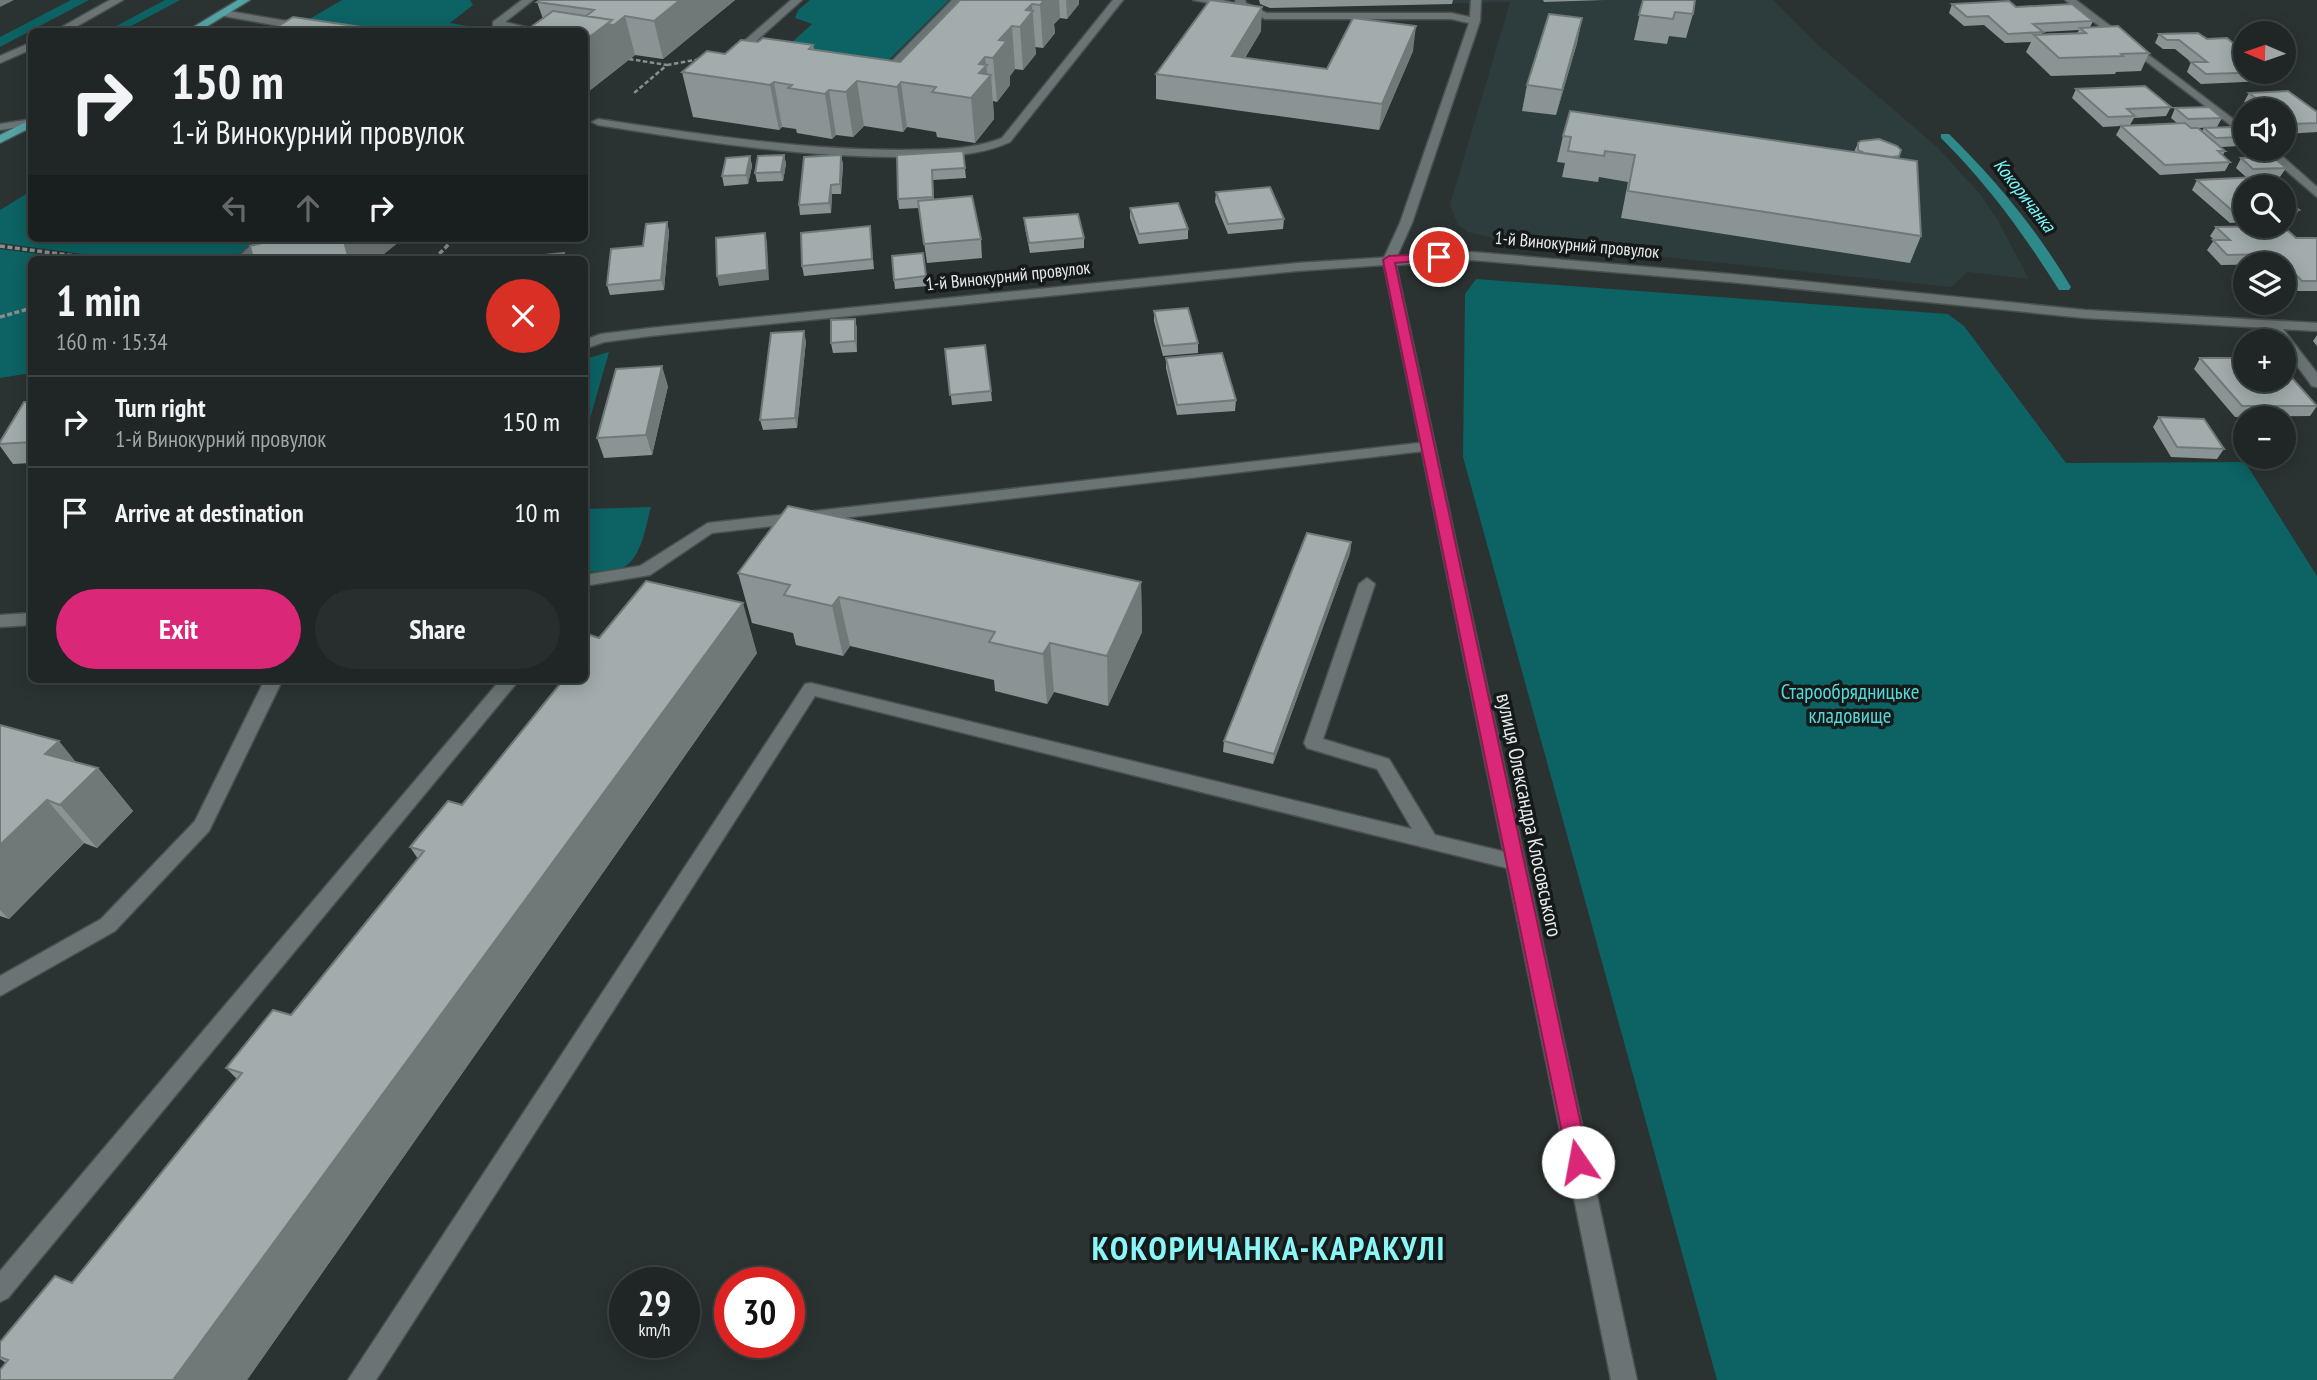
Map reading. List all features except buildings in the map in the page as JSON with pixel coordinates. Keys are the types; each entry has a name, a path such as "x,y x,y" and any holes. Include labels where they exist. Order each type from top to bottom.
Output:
{"main road":[{"path":"197,28 245,0"},
{"path":"0,140 28,124"}],"street":[{"path":"66,28 118,0"},
{"path":"512,0 526,1"},
{"path":"751,54 738,52 797,0"},
{"path":"873,71 887,73 958,0"},
{"path":"598,122 751,145 833,153 964,152 990,148 1006,140 1118,0"},
{"path":"1198,0 1240,2 1265,16 1451,16 1475,22"},
{"path":"1389,260 1406,223 1475,22 1476,0"},
{"path":"2070,0 2233,124"},
{"path":"520,28 497,24 526,1"},
{"path":"222,13 310,28"},
{"path":"0,60 28,47"},
{"path":"0,127 28,123"},
{"path":"2281,161 2317,193"},
{"path":"246,256 262,242"},
{"name":"1-й Винокурний провулок","path":"588,343 601,338 650,332 1297,267 1472,256 2085,314 2317,327"},
{"name":"вулиця Олександра Клосовського","path":"1389,260 1624,1380"},
{"path":"2274,326 2317,383"},
{"path":"588,584 644,571 708,528 1428,447"},
{"path":"1367,584 1313,743 1383,764 1429,841"},
{"path":"0,621 28,619"},
{"path":"0,987 108,925 202,827 272,683"},
{"path":"0,1290 509,683"},
{"path":"361,1380 811,689 1515,862"}],"path":[{"path":"438,256 451,242"},
{"path":"0,246 76,256"},
{"path":"0,317 28,308"}],"shaded area":[{"path":"1259,0 1773,0 1817,44 1937,147 1979,193 1997,219 2029,279 1968,272 1951,287 1502,240 1468,232 1458,225 1450,205 1510,2 1270,8"}],"green space":[{"path":"71,0 89,0 36,28 28,28 28,32 0,47 0,37"},
{"path":"165,0 180,0 128,28 113,28"},
{"path":"342,0 470,0 473,5 450,23 481,28 350,28 311,22 311,18"},
{"path":"810,0 949,0 884,65 789,45 812,24 795,18 798,10"},
{"path":"28,193 28,242 254,242 237,256 98,256 0,243 0,210"},
{"path":"0,249 55,256 28,256 28,373 0,378"},
{"name":"Старообрядницьке кладовище","path":"1476,279 1948,314 1964,326 2066,463 2233,462 2233,469 2249,469 2317,576 2317,1380 1717,1380 1463,457 1465,294"},
{"path":"609,352 588,426 588,358"},
{"path":"651,507 635,556 624,567 588,572 588,509"}],"waterway":[{"name":"Кокоричанка","path":"1945,136 2010,207 2039,246 2064,287"}],"district":[{"name":"КОКОРИЧАНКА-КАРАКУЛІ","path":"1269,1248"}],"route":[{"path":"1439,257 1389,260 1578,1162"}]}
